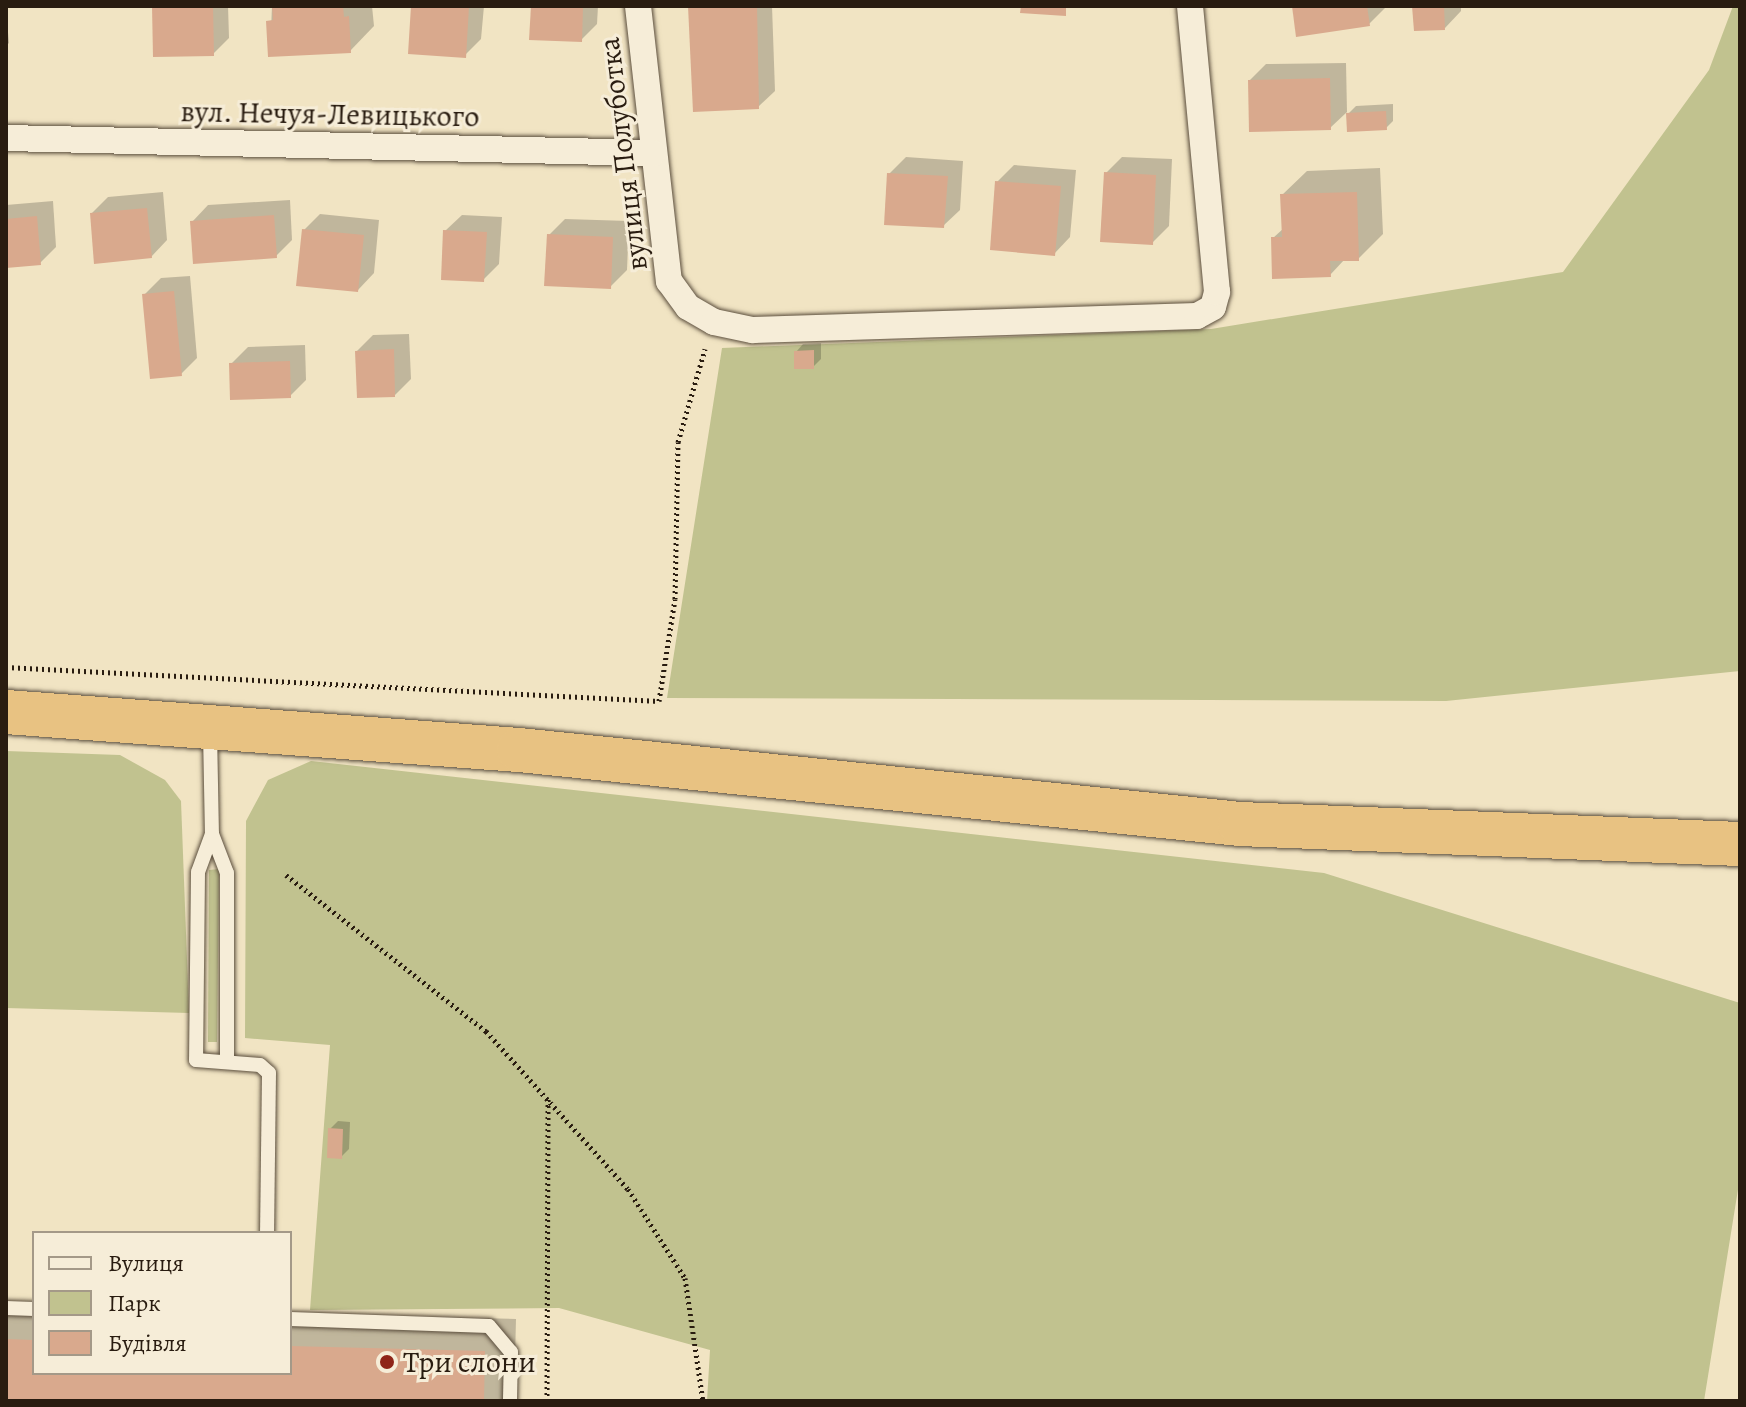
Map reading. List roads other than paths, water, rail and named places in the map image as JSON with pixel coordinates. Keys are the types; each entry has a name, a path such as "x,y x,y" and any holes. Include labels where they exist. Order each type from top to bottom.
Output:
{"highway":[{"path":"6,712 707,768 1240,824 1731,844"}],"street":[{"name":"вулиця Полуботка","path":"638,6 669,281 688,307 714,322 753,330 1197,316 1213,307 1217,292 1190,6"},
{"name":"вул. Нечуя-Левицького","path":"6,138 653,153"}],"lane":[{"path":"210,727 212,834 227,873 227,1062"},
{"path":"212,834 198,872 196,1060 260,1065 269,1073 267,1231"},
{"path":"6,1308 32,1309"},
{"path":"292,1319 489,1326 511,1352 510,1401"}],"place":[{"name":"Три слони","path":"387,1362"}]}
